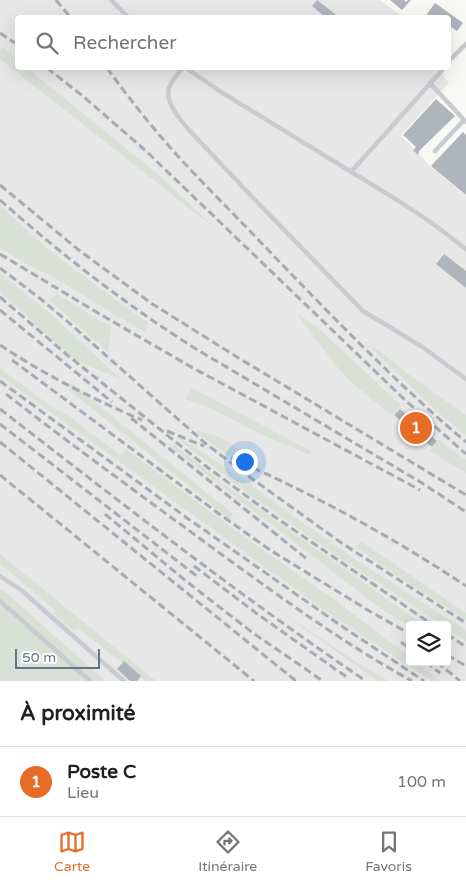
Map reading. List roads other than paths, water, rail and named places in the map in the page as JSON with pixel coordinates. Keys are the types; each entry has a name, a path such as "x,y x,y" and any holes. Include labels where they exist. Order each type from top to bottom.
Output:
{"lane":[{"path":"111,0 126,15"},
{"path":"451,59 466,44"},
{"path":"181,70 168,90 168,98 172,107 190,132 363,311 421,346 466,379"},
{"path":"189,70 432,223 466,249"},
{"path":"351,172 442,70"},
{"path":"430,82 465,121 435,151"},
{"path":"0,576 21,590 124,681"},
{"path":"0,601 90,681"}],"railway":[{"path":"56,0 68,15"},
{"path":"0,33 15,43"},
{"path":"50,70 146,151 406,401 466,454"},
{"path":"108,70 131,101 175,153 317,301 415,397 466,442"},
{"path":"0,185 80,251 151,303 466,495"},
{"path":"0,200 95,278 170,332 422,483 466,512"},
{"path":"0,254 193,368 420,490"},
{"path":"0,268 67,321 205,443 343,544 466,623"},
{"path":"0,297 66,354 207,467 275,517 427,621"},
{"path":"0,310 112,402"},
{"path":"0,345 70,386 142,420"},
{"path":"12,360 270,550 406,632"},
{"path":"0,381 187,518 424,681"},
{"path":"6,394 284,600 334,634 412,681"},
{"path":"0,409 226,582 366,681"},
{"path":"131,418 307,559"},
{"path":"0,424 198,577"},
{"path":"167,431 204,446"},
{"path":"0,442 296,681"},
{"path":"231,458 292,486 351,517 409,550 466,586"},
{"path":"0,475 254,681"},
{"path":"105,514 253,633 323,681"},
{"path":"194,566 256,613 348,678"},
{"path":"451,637 466,647"},
{"path":"401,642 406,646"},
{"path":"451,657 466,666"},
{"path":"431,666 440,673"},
{"path":"442,666 460,681"}],"place":[{"name":"Poste C","path":"416,428"}]}
